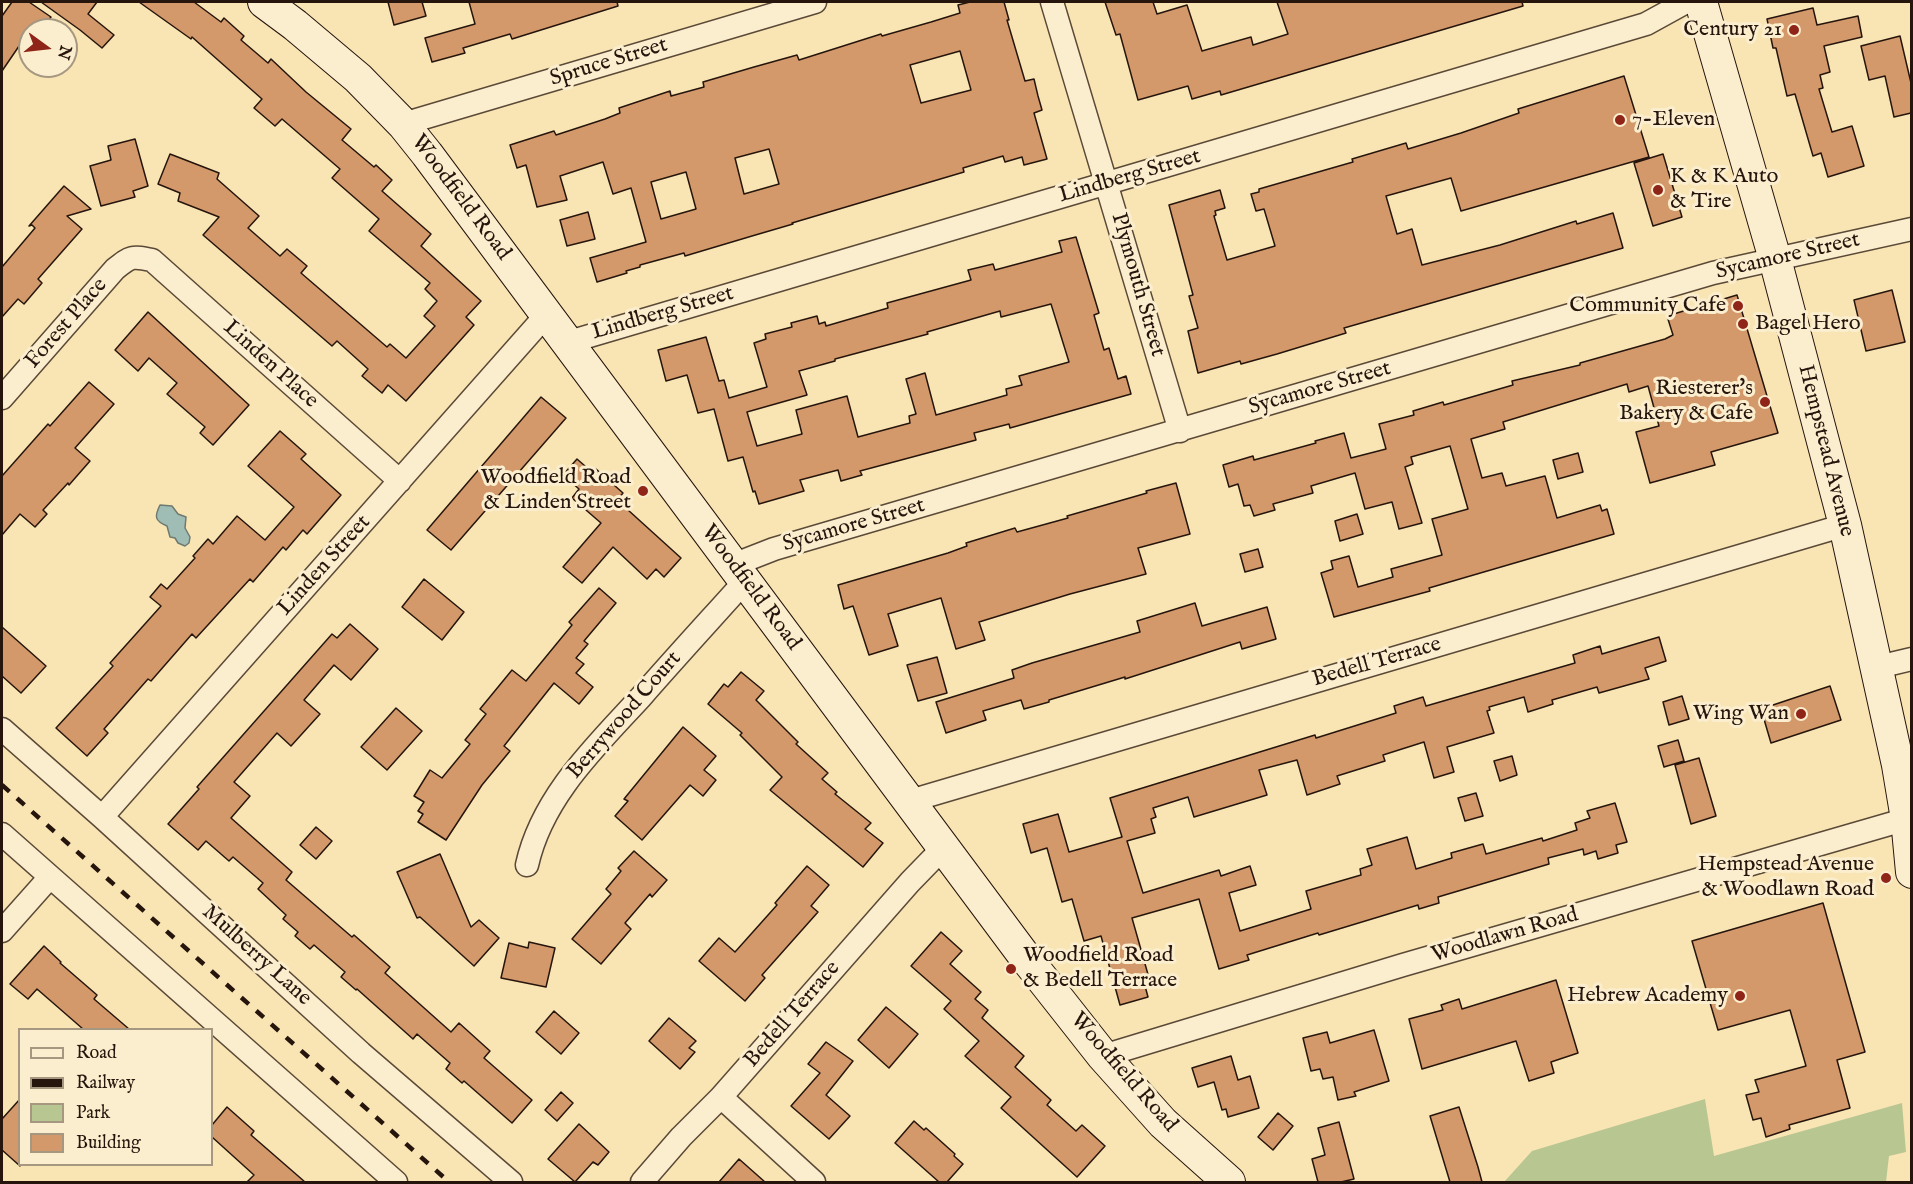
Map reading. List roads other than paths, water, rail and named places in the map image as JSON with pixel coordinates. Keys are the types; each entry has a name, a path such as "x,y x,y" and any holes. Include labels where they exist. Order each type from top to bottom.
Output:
{"main road":[{"name":"Woodfield Road","path":"264,2 358,78 403,124 1025,957 1103,1056 1163,1123 1229,1182"},
{"name":"Hempstead Avenue","path":"1701,2 1775,259 1845,525 1898,765 1907,819 1911,872"}],"street":[{"name":"Spruce Street","path":"403,124 815,2"},
{"name":"Plymouth Street","path":"1052,2 1180,430"},
{"name":"Lindberg Street","path":"568,342 1646,24 1686,2"},
{"name":"Sycamore Street","path":"739,573 774,549 1713,273 1911,229"},
{"name":"Forest Place","path":"2,398 115,269 129,258 137,257"},
{"name":"Linden Place","path":"137,257 152,260 400,480"},
{"name":"Linden Street","path":"102,817 547,314"},
{"name":"Bedell Terrace","path":"909,801 1845,525"},
{"name":"Berrywood Court","path":"527,866 531,845 572,773 739,573"},
{"path":"1878,667 1911,660"},
{"name":"Mulberry Lane","path":"2,729 362,1053 511,1182"},
{"name":"Woodlawn Road","path":"1103,1056 1402,965 1907,819"},
{"path":"2,834 396,1182"},
{"name":"Bedell Terrace","path":"642,1182 681,1137 721,1097 910,882 944,847"},
{"path":"2,931 50,877"},
{"path":"721,1097 814,1182"}],"water":[{"path":"160,505 172,506 178,514 186,517 185,528 190,537 189,543 185,546 170,537 167,526 158,520 156,516"}],"railway":[{"path":"2,785 449,1182"}],"place":[{"name":"Century 21","path":"1794,30"},
{"name":"7-Eleven","path":"1620,120"},
{"name":"K & K Auto & Tire","path":"1658,190"},
{"name":"Community Cafe","path":"1738,306"},
{"name":"Bagel Hero","path":"1743,324"},
{"name":"Riesterer's Bakery & Cafe","path":"1765,402"},
{"name":"Woodfield Road & Linden Street","path":"643,491"},
{"name":"Wing Wan","path":"1801,714"},
{"name":"Hempstead Avenue & Woodlawn Road","path":"1886,878"},
{"name":"Woodfield Road & Bedell Terrace","path":"1011,969"},
{"name":"Hebrew Academy","path":"1740,996"}]}
